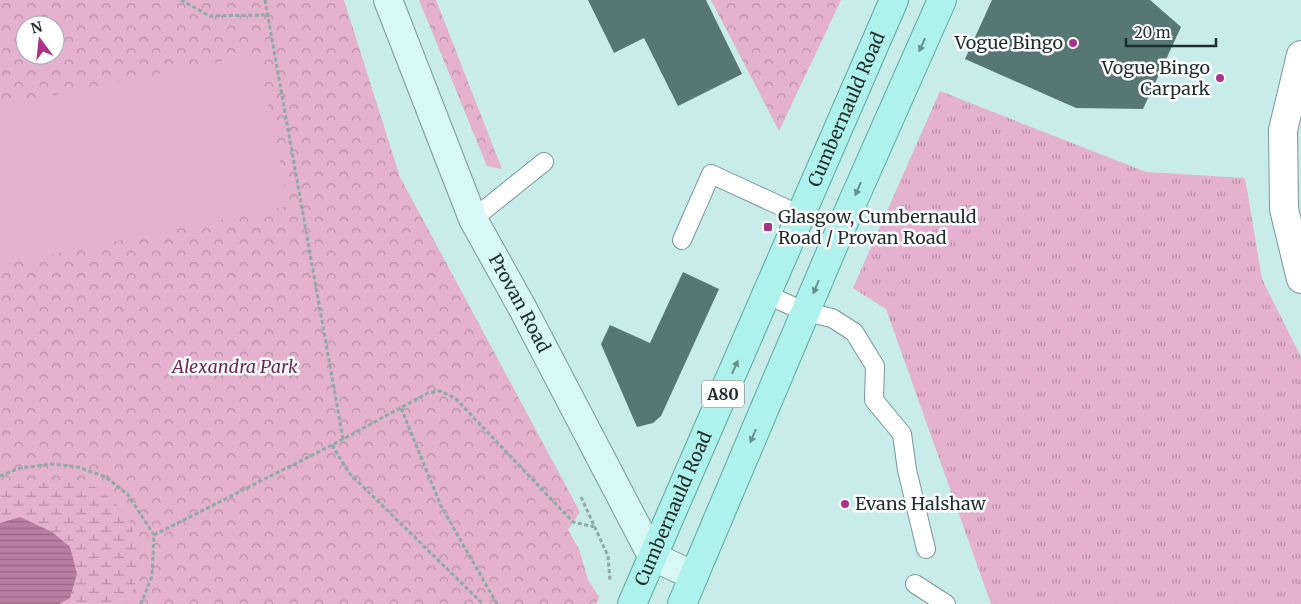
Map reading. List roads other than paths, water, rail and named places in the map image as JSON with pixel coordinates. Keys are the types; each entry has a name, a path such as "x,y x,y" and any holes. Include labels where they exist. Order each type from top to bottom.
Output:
{"main road":[{"name":"Cumbernauld Road","path":"632,604 894,0"},
{"name":"A80","path":"682,604 835,242 942,0"}],"street":[{"name":"Provan Road","path":"388,0 473,220 532,326 652,556"},
{"path":"1301,55 1283,130 1284,209 1301,278"},
{"path":"652,556 694,576"}],"lane":[{"path":"473,220 544,162"},
{"path":"682,240 711,174 800,215"},
{"path":"767,295 806,312 832,318 854,332 874,366 874,400 902,434 907,470 926,549"},
{"path":"915,584 946,604"}],"place":[{"name":"Vogue Bingo","path":"1073,43"},
{"name":"Vogue Bingo Carpark","path":"1220,78"},
{"name":"Glasgow, Cumbernauld Road / Provan Road","path":"768,227"},
{"name":"Evans Halshaw","path":"845,504"}],"park label":[{"name":"Alexandra Park","path":"235,367"}]}
